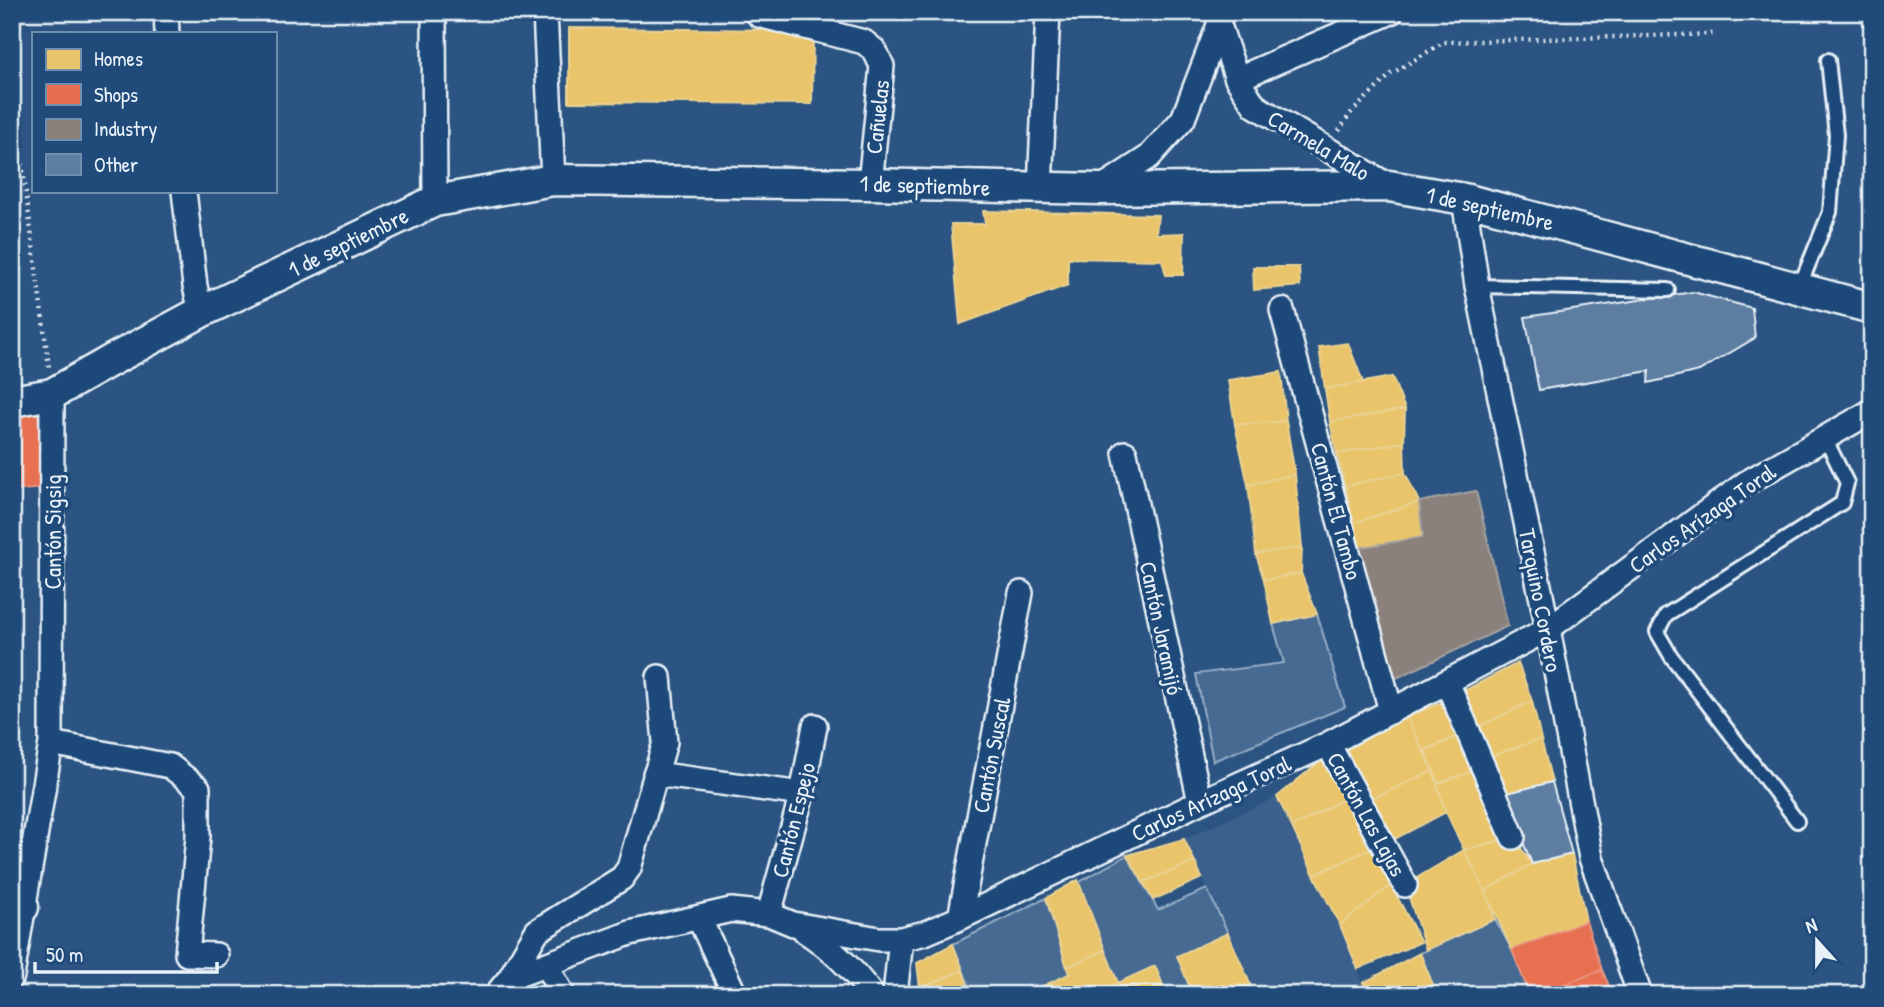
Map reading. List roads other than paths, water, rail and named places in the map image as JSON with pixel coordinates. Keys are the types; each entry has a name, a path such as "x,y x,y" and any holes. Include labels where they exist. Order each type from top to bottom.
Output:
{"street":[{"path":"166,12 167,32"},
{"path":"434,12 435,201"},
{"path":"545,12 553,180"},
{"name":"Cañuelas","path":"757,12 759,15 864,42 876,51 882,66 870,184"},
{"path":"1040,188 1048,12"},
{"path":"1237,79 1384,14"},
{"name":"Carmela Malo","path":"1219,19 1237,79 1255,106 1389,186"},
{"name":"Carmela Malo","path":"1100,189 1149,158 1182,119 1219,19"},
{"name":"1 de septiembre","path":"12,401 52,394 201,312 435,201 553,180 1100,189 1389,186 1464,199 1872,308"},
{"path":"184,192 195,286 201,312"},
{"name":"Tarquino Cordero","path":"1464,199 1477,286 1548,629 1591,858 1640,995"},
{"name":"Cantón El Tambo","path":"1282,310 1391,712"},
{"name":"Cantón Sigsig","path":"12,976 18,907 51,743 52,394"},
{"name":"Carlos Arízaga Toral","path":"503,986 546,965 630,933 731,910 769,914 793,924 879,939 901,939 925,933 1328,744 1548,629 1746,484 1872,411"},
{"name":"Cantón Jaramijó","path":"1125,453 1200,802"},
{"name":"Cantón Suscal","path":"960,918 1021,593"},
{"path":"503,986 537,931 622,878 629,868 665,742 659,677"},
{"path":"1447,682 1513,837"},
{"name":"Cantón Espejo","path":"769,914 802,794 816,726"},
{"path":"51,743 170,766 198,788 198,837 187,954 216,956"},
{"name":"Cantón Las Lajas","path":"1328,744 1405,885"},
{"path":"655,774 802,794"},
{"path":"699,918 735,995"},
{"path":"793,924 826,944 872,995"},
{"path":"895,995 901,939"},
{"path":"546,965 563,995"}],"lane":[{"path":"1799,288 1830,212 1836,135 1828,60"},
{"path":"1477,286 1668,290"},
{"path":"1797,821 1671,656 1657,632 1666,615 1842,503 1847,483 1825,438"}]}
